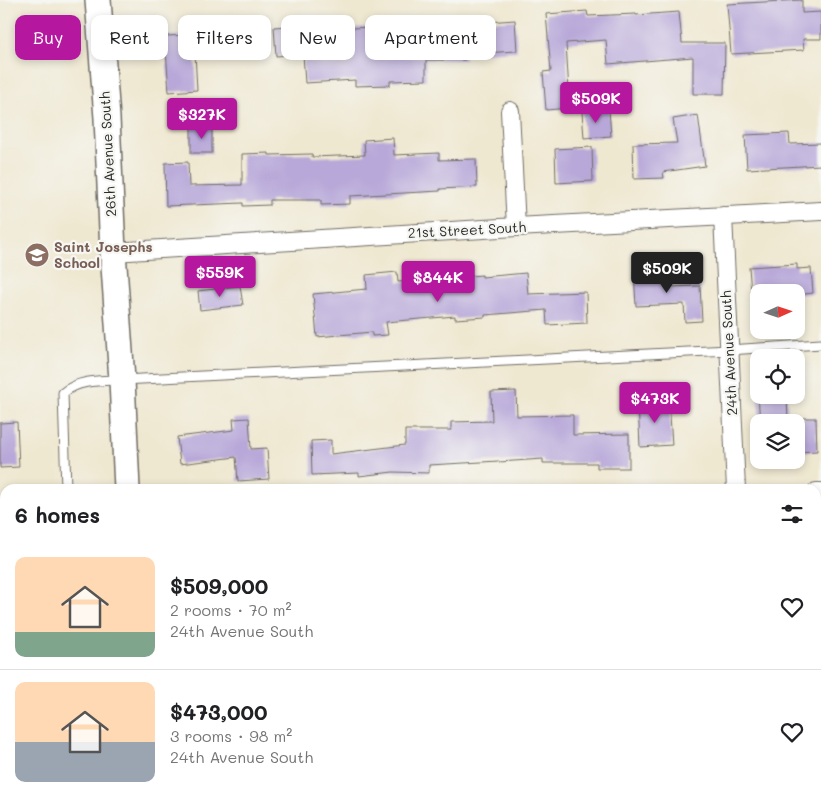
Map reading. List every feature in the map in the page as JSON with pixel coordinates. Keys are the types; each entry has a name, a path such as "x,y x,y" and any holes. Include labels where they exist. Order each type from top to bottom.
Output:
{"street":[{"name":"26th Avenue South","path":"98,0 127,484"},
{"path":"510,111 516,228"},
{"name":"21st Street South","path":"113,252 821,211"},
{"name":"24th Avenue South","path":"723,216 736,484"}],"lane":[{"path":"66,484 63,393 70,386 83,382 821,344"}],"building":[{"path":"802,0 802,13 821,12 821,39 803,39 804,50 731,54 727,4"},
{"path":"587,11 588,16 679,12 682,43 725,43 724,94 693,94 693,57 608,64 606,40 566,43 570,108 546,110 543,72 551,71 546,14"},
{"path":"515,20 517,51 496,52 496,21"},
{"path":"281,26 281,56 276,56 274,27"},
{"path":"365,27 365,60 426,60 426,80 390,81 390,85 355,86 355,80 305,83 303,60 355,60 355,28"},
{"path":"168,36 178,36 178,60 195,60 197,90 169,92 167,60"},
{"path":"609,110 611,136 584,138 582,112"},
{"path":"698,115 705,166 663,172 664,178 634,179 633,144 677,143 673,119"},
{"path":"191,126 212,126 212,153 191,153"},
{"path":"789,133 790,144 821,143 821,165 747,169 745,135"},
{"path":"393,138 394,155 439,153 439,160 476,159 477,187 350,196 350,204 321,205 321,200 270,200 270,205 243,206 243,203 166,206 165,163 188,162 189,186 242,185 242,154 312,154 312,157 365,155 364,140"},
{"path":"592,147 593,181 556,183 555,149"},
{"path":"797,264 797,269 811,268 813,293 805,294 805,284 750,284 749,267"},
{"path":"667,270 668,287 700,286 702,321 685,322 684,304 636,306 634,271"},
{"path":"397,272 398,282 526,273 528,294 586,292 587,323 547,325 546,310 485,315 485,317 455,319 455,316 386,322 388,335 372,336 372,332 317,337 313,294 367,289 366,275"},
{"path":"240,286 243,305 200,310 198,291"},
{"path":"516,391 517,416 573,415 573,435 629,434 629,468 597,468 597,463 543,463 543,459 429,465 429,473 393,472 359,476 359,473 312,475 311,441 331,440 331,454 405,445 405,430 451,430 451,422 492,421 491,392"},
{"path":"669,400 672,445 640,447 638,402"},
{"path":"759,404 787,404 788,414 759,414"},
{"path":"249,418 251,449 267,448 269,479 238,481 236,457 180,464 177,437 234,430 233,419"},
{"path":"805,418 816,418 817,451 805,452"},
{"path":"17,422 19,467 0,468 0,423"}],"place":[{"name":"Saint Josephs School","path":"37,255"}]}
